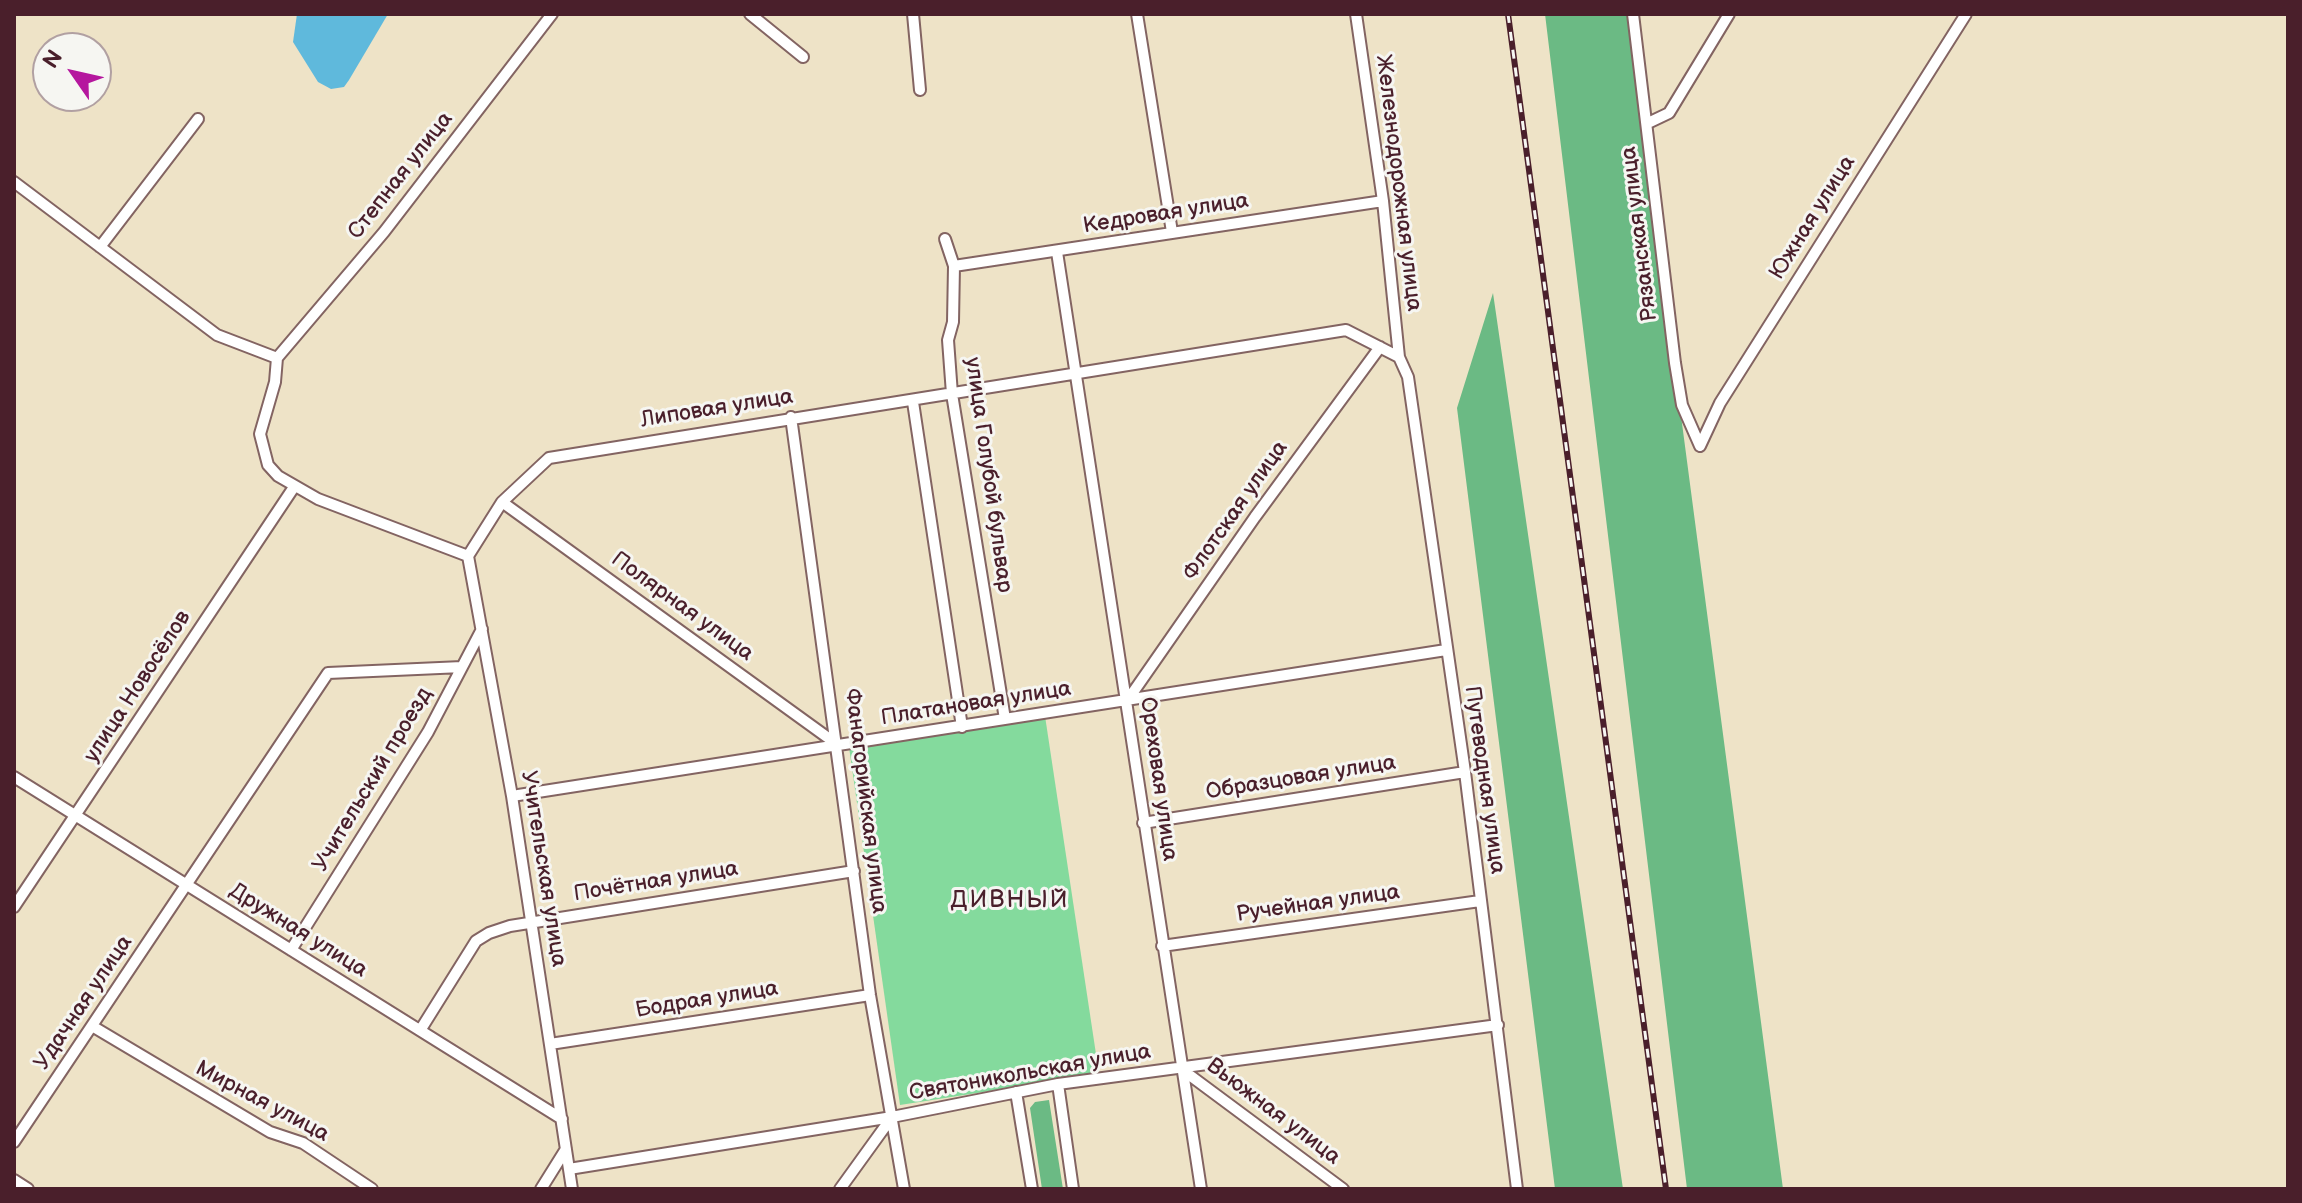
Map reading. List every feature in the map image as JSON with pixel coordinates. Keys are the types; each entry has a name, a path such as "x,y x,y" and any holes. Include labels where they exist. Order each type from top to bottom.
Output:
{"street":[{"name":"Степная улица","path":"277,358 384,232 552,14"},
{"path":"750,14 803,57"},
{"path":"913,14 920,90"},
{"path":"1137,14 1172,232"},
{"name":"Железнодорожная улица","path":"1356,14 1383,201 1399,357 1408,377"},
{"name":"Рязанская улица","path":"1633,14 1675,363 1682,405 1700,446"},
{"path":"1648,123 1669,113 1729,14"},
{"name":"Южная улица","path":"1700,446 1720,403 1966,14"},
{"path":"100,247 198,119"},
{"path":"14,182 217,335 277,358 275,382 260,434 268,465 294,487 468,556"},
{"name":"Кедровая улица","path":"954,266 1383,201"},
{"name":"улица Голубой бульвар","path":"945,239 954,266 953,322 948,340 952,394 1005,719"},
{"name":"Ореховая улица","path":"1057,252 1201,1189"},
{"name":"Липовая улица","path":"468,556 502,502 549,458 791,417 913,402 1346,330 1380,347"},
{"path":"1380,347 1399,357"},
{"name":"Флотская улица","path":"1127,701 1255,517 1380,347"},
{"name":"Путеводная улица","path":"1408,377 1465,772 1517,1189"},
{"path":"913,402 962,727"},
{"name":"Фанагорийская улица","path":"791,417 870,995 904,1189"},
{"name":"улица Новосёлов","path":"14,907 294,487"},
{"name":"Полярная улица","path":"502,502 838,745"},
{"name":"Учительская улица","path":"468,556 512,796 572,1189"},
{"name":"Учительский проезд","path":"291,950 428,732 483,628"},
{"name":"Платановая улица","path":"512,796 1446,650"},
{"name":"Удачная улица","path":"14,1142 328,673 462,667"},
{"name":"Образцовая улица","path":"1143,823 1465,772"},
{"name":"Дружная улица","path":"14,777 562,1119"},
{"name":"Почётная улица","path":"421,1029 476,941 489,933 531,923 854,871"},
{"name":"Ручейная улица","path":"1162,946 1480,901"},
{"name":"Бодрая улица","path":"550,1044 870,995"},
{"name":"Святоникольская улица","path":"569,1169 892,1117 1058,1084 1498,1025"},
{"name":"Мирная улица","path":"92,1026 270,1132 303,1143 372,1189"},
{"name":"Вьюжная улица","path":"1180,1068 1343,1189"},
{"path":"1058,1084 1073,1189"},
{"path":"1016,1092 1032,1189"},
{"path":"840,1189 892,1117"},
{"path":"541,1189 566,1149"},
{"path":"14,1180 28,1189"}],"green space":[{"path":"1545,14 1628,14 1783,1189 1687,1189"},
{"path":"1493,293 1623,1189 1555,1189 1457,408"},
{"path":"1045,716 1099,1074 900,1105 849,747"},
{"path":"1049,1100 1063,1189 1042,1189 1030,1108 1035,1102"}],"water":[{"path":"297,14 388,14 344,87 331,89 318,82 293,42"}],"railway":[{"path":"1508,14 1666,1189"}],"district":[{"name":"ДИВНЫЙ","path":"1010,901"}]}
